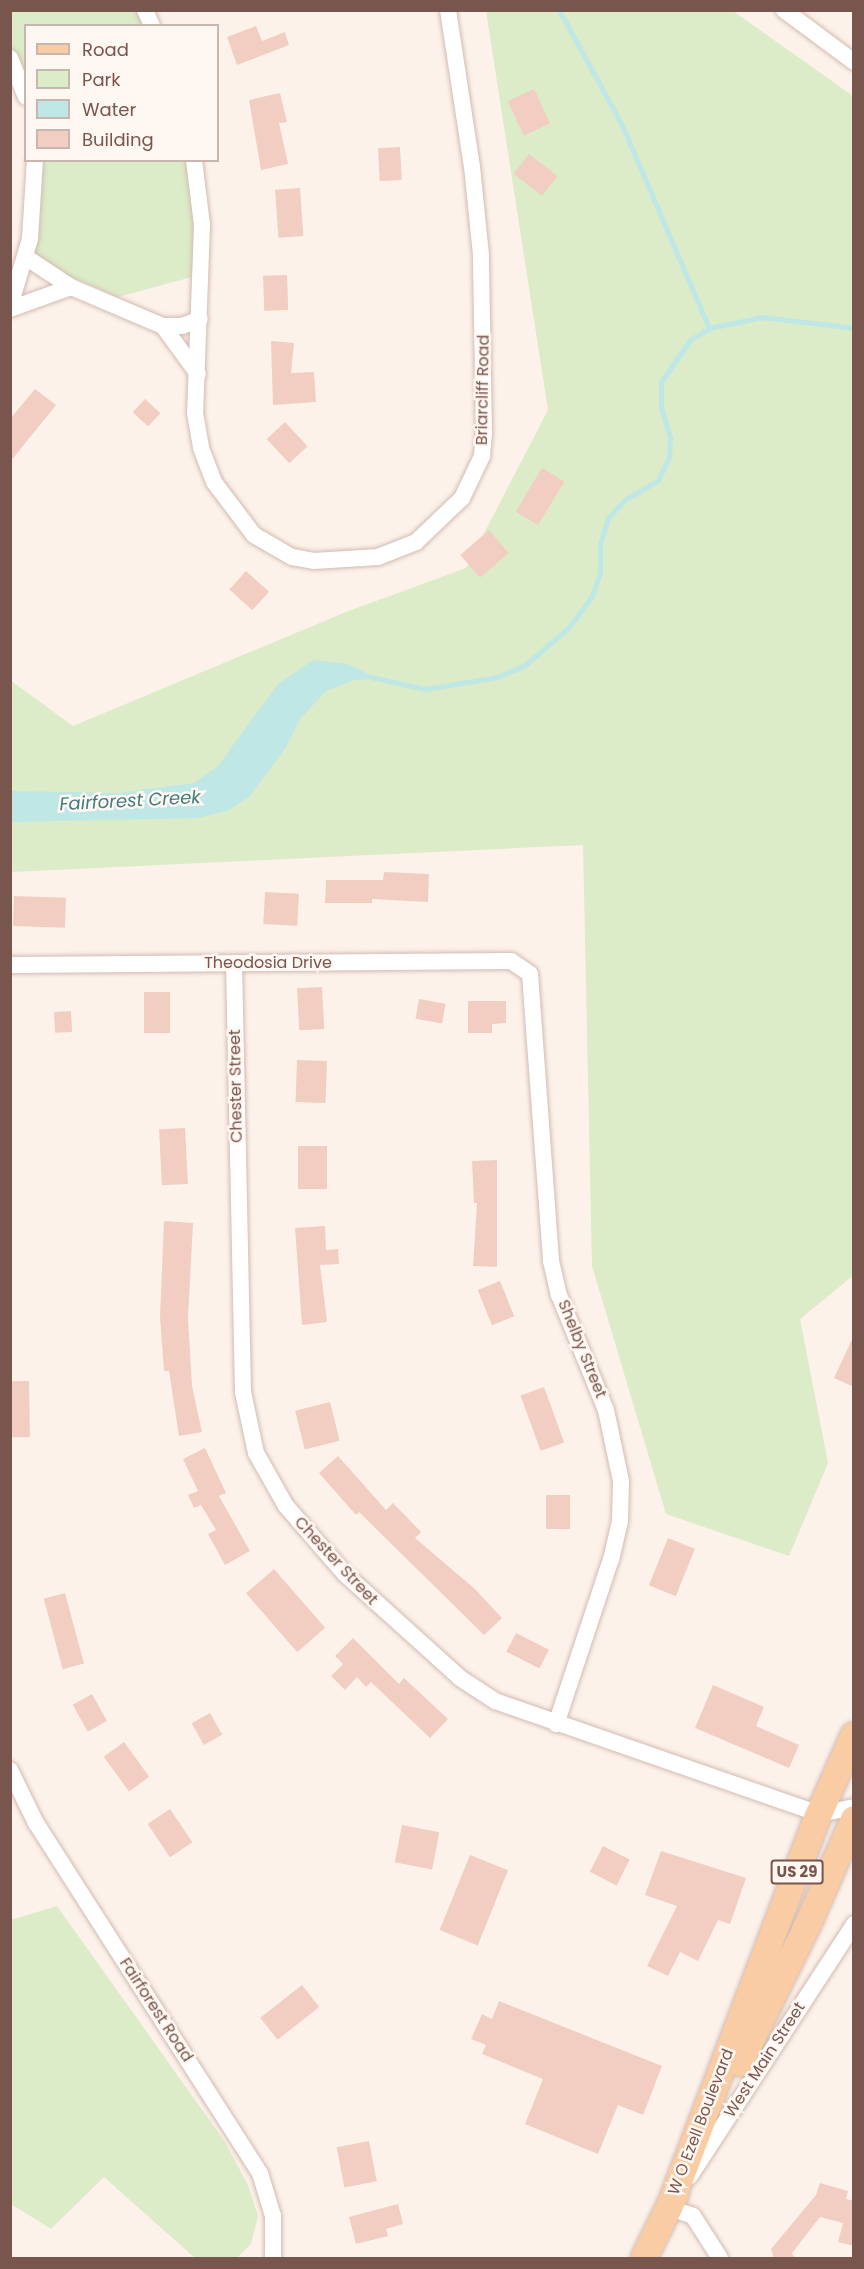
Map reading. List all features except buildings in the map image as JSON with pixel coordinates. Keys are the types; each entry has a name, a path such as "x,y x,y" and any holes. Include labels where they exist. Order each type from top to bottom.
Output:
{"main road":[{"name":"W O Ezell Boulevard","path":"669,2208 819,1814 854,1735"},
{"name":"W O Ezell Boulevard","path":"669,2208 809,1922 854,1819"},
{"name":"West Main Street","path":"644,2259 669,2208"}],"street":[{"path":"145,10 151,24"},
{"name":"Briarcliff Road","path":"194,162 202,225 197,431 206,465 233,509 254,536 272,548 314,561 378,557 416,542 462,498 482,456 485,344 472,167 448,10"},
{"path":"784,10 854,62"},
{"path":"10,58 24,92"},
{"path":"10,308 27,258 35,198 35,162"},
{"path":"27,258 71,287 163,326 182,326 200,319"},
{"path":"10,308 71,287"},
{"path":"163,326 198,374"},
{"name":"Theodosia Drive","path":"10,965 511,961 524,967"},
{"name":"Chester Street","path":"234,963 243,1392 256,1453 269,1480 314,1542 416,1640 477,1690 514,1709 819,1814"},
{"name":"Shelby Street","path":"524,967 534,982 550,1261 560,1295 606,1410 621,1481 614,1550 556,1724"},
{"name":"Fairforest Road","path":"10,1770 36,1823 260,2173 273,2216 273,2259"},
{"path":"819,1814 854,1807"},
{"name":"West Main Street","path":"669,2208 854,1924"},
{"path":"669,2208 693,2216 720,2259"}],"green space":[{"path":"10,11 143,11 149,24 24,24 24,102 11,71"},
{"path":"486,11 733,11 853,96 854,1275 800,1319 828,1463 789,1556 666,1514 592,1266 583,845 11,872 10,680 73,726 346,612 466,568 548,410"},
{"path":"29,162 190,162 203,274 118,297 27,258"},
{"path":"57,1906 225,2142 248,2185 258,2216 251,2244 237,2258 195,2258 104,2177 51,2229 11,2204 11,1920"}],"water":[{"path":"313,660 348,664 378,679 354,680 326,691 300,719 285,749 249,797 227,811 197,818 11,822 11,791 118,793 194,783 218,766 278,684"}],"waterway":[{"path":"559,10 622,125 709,328"},
{"name":"Fairforest Creek","path":"371,677 425,689 497,677 525,665 569,627 592,596 600,573 600,544 608,518 625,500 658,480 669,457 670,437 661,407 661,382 690,340 709,328 763,317 854,328"}]}
